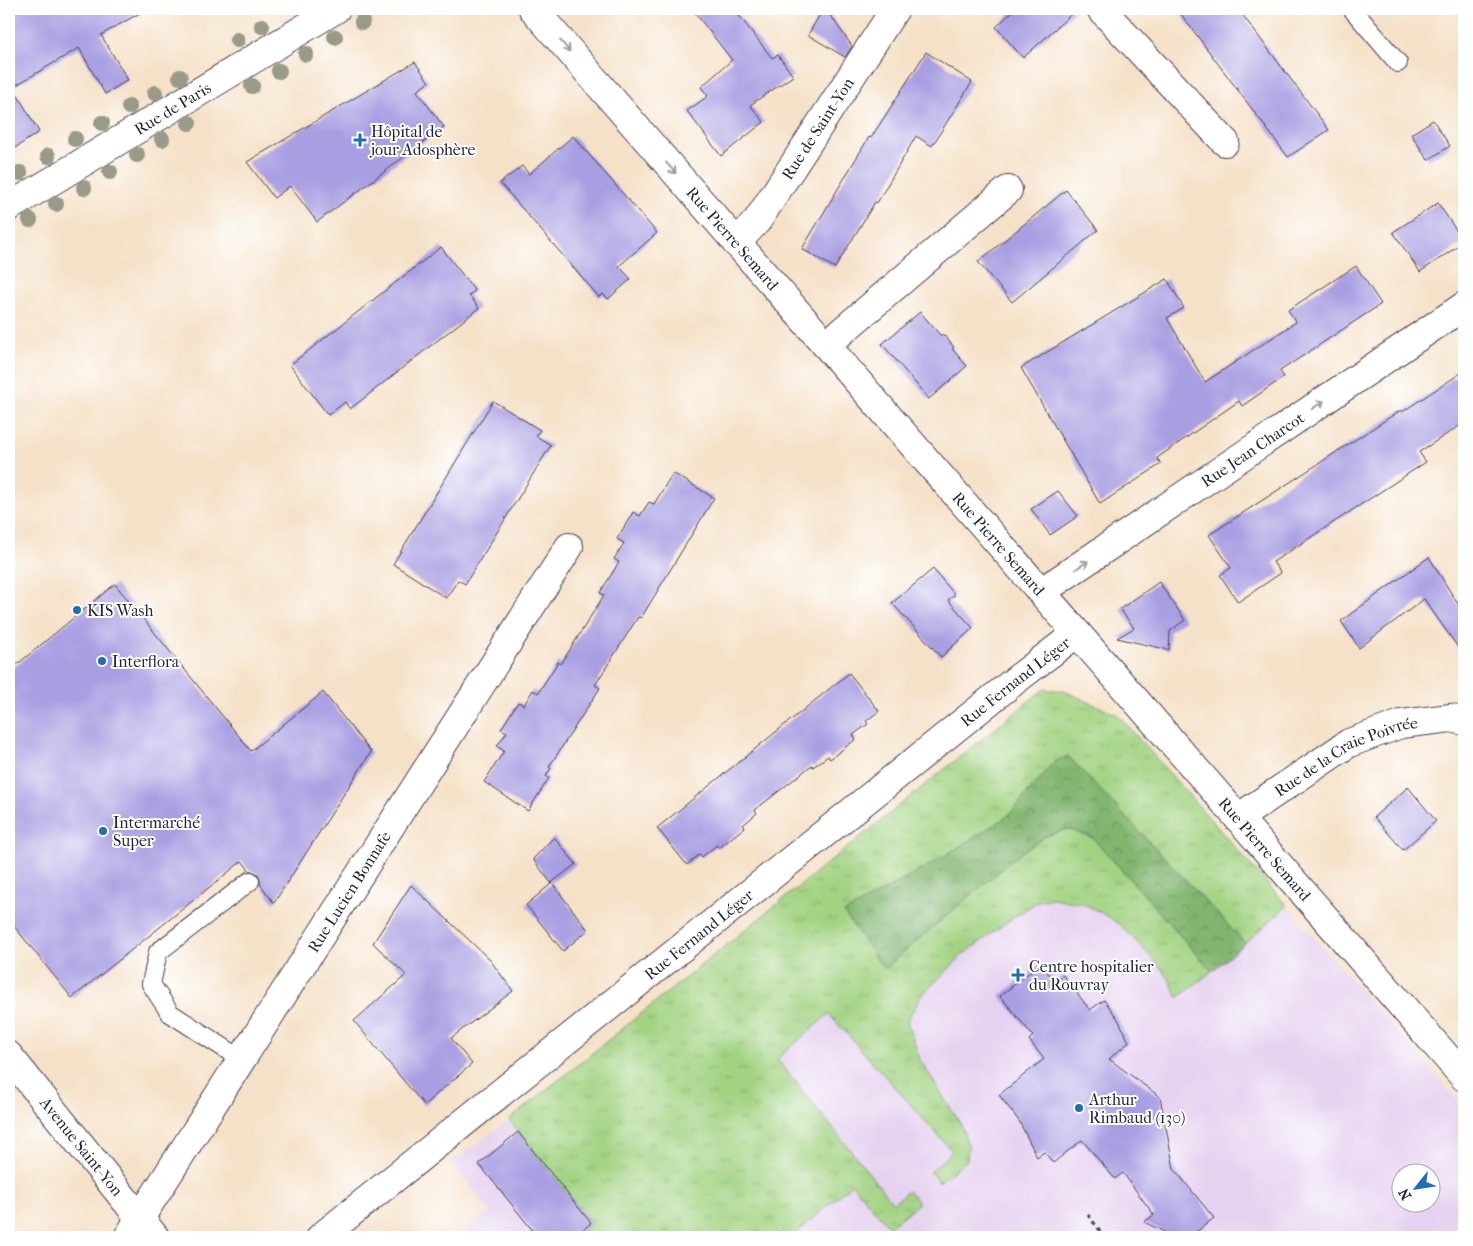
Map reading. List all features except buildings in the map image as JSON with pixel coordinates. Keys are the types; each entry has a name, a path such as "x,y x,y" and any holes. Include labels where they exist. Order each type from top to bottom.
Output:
{"street":[{"name":"Rue de Paris","path":"9,207 336,9"},
{"name":"Rue Pierre Semard","path":"533,9 1464,1077"},
{"name":"Rue de Saint-Yon","path":"736,243 757,221 895,9"},
{"path":"1101,9 1226,142"},
{"path":"826,345 1008,190"},
{"name":"Rue Jean Charcot","path":"1041,592 1464,306"},
{"name":"Rue Lucien Bonnafe","path":"141,1231 241,1060 569,546"},
{"name":"Rue Fernand Léger","path":"321,1237 1017,678 1077,633"},
{"name":"Rue de la Craie Poivrée","path":"1238,818 1350,743 1401,724 1451,718 1464,721"},
{"name":"Avenue Saint-Yon","path":"9,1056 141,1231"}],"lane":[{"path":"1352,9 1398,63"},
{"path":"241,1060 170,1013 151,984 158,952 250,881"}],"path":[{"path":"1088,1216 1105,1237"}],"shaded area":[{"name":"Centre hospitalier du Rouvray","path":"1044,689 1064,691 1118,715 1464,1108 1464,1237 457,1237 490,1211 451,1163 509,1120"}],"green space":[{"path":"1044,689 1064,691 1118,715 1287,906 1245,943 1068,756 1054,762 1008,816 935,862 844,913 884,968 1022,852 1046,836 1068,829 1093,838 1212,971 1178,998 1168,977 1120,925 1084,904 1053,898 1038,901 963,955 921,996 907,1021 920,1060 961,1125 968,1145 967,1160 939,1182 930,1172 952,1151 829,1014 777,1059 893,1203 908,1191 919,1203 889,1227 852,1184 792,1237 575,1237 591,1223 509,1120"},
{"path":"1068,756 1245,943 1212,971 1093,838 1068,829 1046,836 1022,852 884,969 844,913 935,862 1008,816 1054,762"}],"place":[{"name":"Hôpital de jour Adosphère","path":"360,140"},
{"name":"KIS Wash","path":"77,610"},
{"name":"Interflora","path":"102,661"},
{"name":"Intermarché Super","path":"103,831"},
{"name":"Centre hospitalier du Rouvray","path":"1018,975"},
{"name":"Arthur Rimbaud (130)","path":"1079,1108"}]}
